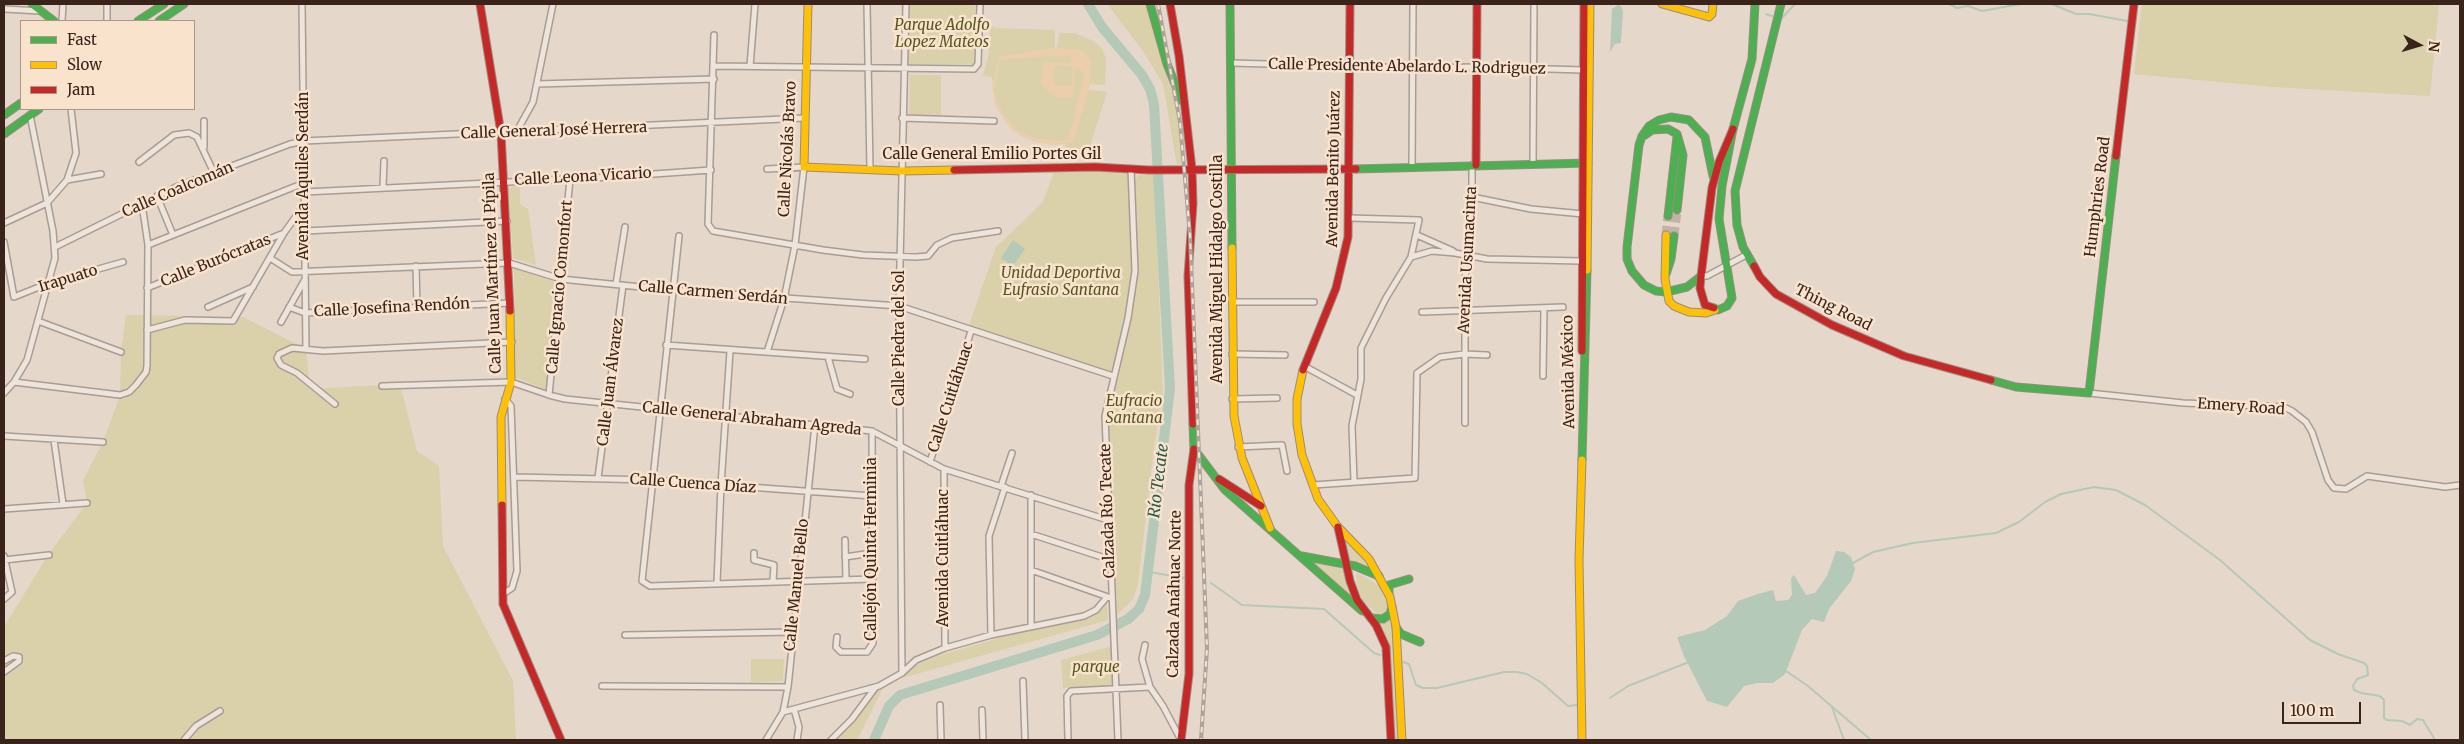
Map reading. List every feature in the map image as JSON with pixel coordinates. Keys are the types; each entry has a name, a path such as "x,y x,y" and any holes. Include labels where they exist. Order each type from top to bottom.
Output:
{"main road":[{"path":"32,4 53,20"},
{"path":"140,20 164,4"},
{"path":"160,20 184,4"},
{"name":"Calle Juan Martínez el Pípila","path":"480,4 501,133 509,263 512,342 511,382 501,418 503,604 561,740"},
{"name":"Calle Nicolás Bravo","path":"804,167 808,4"},
{"path":"1150,4 1167,64 1186,111"},
{"path":"1170,4 1186,111"},
{"name":"Avenida Miguel Hidalgo Costilla","path":"1230,4 1232,398 1238,446 1270,528"},
{"name":"Avenida Benito Juárez","path":"1350,4 1349,218 1347,250 1336,288 1304,366 1298,393 1297,424 1302,455 1318,500 1338,527 1369,559 1380,576 1393,606 1396,627 1402,740"},
{"path":"1474,165 1477,4"},
{"name":"Avenida México","path":"1582,740 1579,560 1584,391 1582,261 1586,163 1584,4"},
{"path":"1584,391 1586,163 1590,4"},
{"path":"1662,4 1709,17 1712,14 1713,4"},
{"path":"1670,235 1671,259 1664,279 1669,301 1681,310 1706,313 1727,306 1732,298 1719,219 1722,186 1733,129 1752,59 1755,4"},
{"name":"Thing Road","path":"1781,4 1735,191 1737,225 1746,255 1760,277 1776,294 1832,325 1884,348 2016,387 2089,393"},
{"name":"Humphries Road","path":"2089,393 2134,4"},
{"path":"4,115 20,104"},
{"path":"4,134 38,110"},
{"name":"Calzada Anáhuac Norte","path":"1181,740 1189,674 1189,485 1194,449 1188,276 1193,204 1192,169 1186,111"},
{"path":"1701,276 1687,287 1666,292 1656,291 1638,280 1628,259 1639,145 1642,136 1649,126 1659,120 1671,117 1689,120 1697,126 1705,137 1714,179"},
{"path":"1642,136 1652,130 1662,129 1673,131 1677,134 1683,155 1677,210"},
{"path":"1718,310 1705,305 1700,288 1714,179 1718,162 1733,129"},
{"path":"1668,216 1677,134"},
{"name":"Calle General Emilio Portes Gil","path":"804,167 870,170 1095,167 1149,170 1349,170 1533,163 1586,163"},
{"path":"1194,449 1225,490 1371,618 1382,619 1390,614 1393,606"},
{"path":"1212,475 1261,506"},
{"path":"1338,527 1346,564 1357,600 1382,634 1386,647 1391,740"},
{"path":"1302,556 1346,564 1380,576"},
{"path":"1390,597 1389,585 1393,582 1409,579"},
{"path":"1396,627 1407,638 1420,642"}],"street":[{"path":"62,20 63,4"},
{"path":"107,4 107,20"},
{"name":"Avenida Aquiles Serdán","path":"302,4 306,349"},
{"path":"516,131 533,102 553,4"},
{"path":"750,66 755,4"},
{"path":"867,4 870,170"},
{"name":"Calle Piedra del Sol","path":"902,673 899,306 906,4"},
{"path":"714,66 868,69 977,68 980,4"},
{"path":"1412,168 1413,4"},
{"path":"1533,163 1534,4"},
{"path":"4,9 41,11"},
{"path":"714,35 708,224 710,229 717,233 863,256 924,257 943,241 998,231"},
{"name":"Calle Presidente Abelardo L. Rodriguez","path":"1231,63 1584,70"},
{"path":"538,84 714,79"},
{"path":"4,223 47,203 67,180 76,153 71,110"},
{"path":"4,393 14,382 26,360 50,283 55,246 30,115"},
{"name":"Calle General José Herrera","path":"304,141 712,124 725,121 805,118"},
{"path":"902,118 994,121"},
{"path":"204,121 204,150"},
{"path":"139,162 174,135 183,133 194,134 204,150 214,173"},
{"name":"Calle Coalcomán","path":"55,246 157,196 290,144 304,141"},
{"path":"383,188 384,161"},
{"name":"Avenida Usumacinta","path":"1465,423 1464,309 1466,256 1474,165"},
{"path":"767,169 804,167"},
{"name":"Calle Nicolás Bravo","path":"767,352 784,298 795,245 804,167"},
{"name":"Calzada Río Tecate","path":"1118,740 1117,688 1110,597 1111,560 1105,416 1128,318 1135,270 1132,169"},
{"name":"Calle Leona Vicario","path":"305,192 711,170"},
{"path":"67,180 101,174"},
{"name":"Calle Ignacio Comonfort","path":"549,396 570,179"},
{"path":"148,245 304,183"},
{"path":"157,196 173,235"},
{"path":"1472,197 1531,209 1583,214"},
{"path":"14,382 120,395 129,392 146,372 148,245 142,204"},
{"path":"147,330 185,320 232,322 284,233 304,205"},
{"path":"1349,218 1418,219 1417,234 1411,257 1386,298 1361,348 1361,378 1352,426 1354,482"},
{"path":"305,231 506,221"},
{"path":"616,284 624,226"},
{"name":"Calle Burócratas","path":"148,288 284,233"},
{"path":"1417,234 1455,253 1466,256 1487,259 1582,261"},
{"path":"679,236 642,577 644,583 650,586 872,579"},
{"name":"Irapuato","path":"4,242 14,297 50,283 123,262"},
{"path":"1411,257 1425,252 1455,253"},
{"path":"1701,276 1708,276 1746,255"},
{"name":"Calle Carmen Serdán","path":"270,258 287,271 305,272 509,263 561,279 672,290 899,306 1113,376"},
{"path":"416,266 417,307"},
{"path":"281,322 305,280"},
{"name":"Calle Juan Álvarez","path":"598,478 623,285"},
{"path":"208,307 253,287"},
{"path":"1231,302 1314,302"},
{"name":"Calle Josefina Rendón","path":"305,313 510,303"},
{"path":"289,307 305,313"},
{"path":"1422,312 1464,309 1563,307"},
{"path":"1543,376 1544,308"},
{"path":"38,321 121,352"},
{"name":"Calle Cuitláhuac","path":"930,462 971,331"},
{"path":"335,404 297,373 284,367 278,360 282,351 292,348 360,350 512,342"},
{"path":"666,345 865,359"},
{"path":"717,583 720,485 730,351"},
{"path":"1232,354 1285,355"},
{"path":"1312,485 1415,478 1417,373 1440,357 1464,354 1486,355"},
{"path":"828,357 837,389 850,394"},
{"path":"1304,366 1357,395"},
{"name":"Calle General Abraham Agreda","path":"382,386 511,382 549,396 872,432 944,468 1108,520"},
{"name":"Emery Road","path":"2089,393 2183,403 2284,408 2292,411 2306,422 2312,432 2328,480 2334,488 2346,489 2367,476 2445,487 2460,485"},
{"path":"1232,398 1277,398"},
{"path":"503,594 512,588 517,571 511,406 505,399"},
{"name":"Calle Manuel Bello","path":"766,740 783,712 788,687 792,632 815,425"},
{"name":"Callejón Quinta Herminia","path":"836,637 836,646 841,652 864,653 872,647 872,432"},
{"path":"4,436 103,442"},
{"path":"54,440 63,504"},
{"path":"1238,446 1282,446 1287,471"},
{"path":"991,635 989,536 1012,454"},
{"name":"Avenida Cuitláhuac","path":"944,468 945,648"},
{"name":"Calle Cuenca Díaz","path":"514,477 653,480 872,496"},
{"path":"1031,495 1031,626"},
{"path":"4,508 87,503"},
{"path":"1031,534 1111,560"},
{"path":"845,540 846,580"},
{"path":"845,557 872,553"},
{"path":"754,554 754,560 774,565 773,581"},
{"path":"4,556 12,592 4,599"},
{"path":"4,560 48,556"},
{"path":"783,712 876,688 902,673 916,660 945,648 991,635 1084,616 1096,610 1110,597 1031,570"},
{"path":"625,635 792,632"},
{"path":"1145,645 1142,659 1148,687 1163,706 1181,740"},
{"path":"4,661 13,656 19,658 19,661 4,672"},
{"path":"1023,681 1025,740"},
{"path":"602,686 788,687"},
{"path":"1068,740 1069,692 1148,687"},
{"path":"831,740 852,719 876,688"},
{"path":"940,705 941,740"},
{"path":"794,709 799,727 797,740"},
{"path":"982,710 983,740"},
{"path":"184,740 196,726 220,711"}],"green space":[{"name":"Parque Adolfo Lopez Mateos","path":"910,4 975,4 974,64 908,64"},
{"path":"1107,4 1148,4 1158,48 1175,96 1182,158 1180,164 1177,165 1163,84 1143,51"},
{"path":"2142,4 2439,4 2430,96 2273,87 2134,74"},
{"path":"990,25 995,28 1055,30 1055,48 1057,48 1059,33 1075,33 1095,42 1102,49 1106,58 1105,85 1090,84 1089,90 1107,92 1089,149 1065,149 1065,144 1054,145 1036,142 1021,136 1007,124 995,104 992,77 983,76 989,53"},
{"path":"910,75 941,75 941,115 909,114"},
{"name":"Unidad Deportiva Eufrasio Santana","path":"1134,171 1136,276 1138,254 1135,180 1138,175 1154,174 1163,393 1154,447 1138,584 1133,599 1117,615 1108,409 1119,375 1132,315 1136,279 1113,374 968,328 996,247 1043,202 1054,172"},
{"path":"520,185 520,204 528,209 536,265 513,258 508,188"},
{"path":"514,268 557,283 547,390 515,377"},
{"path":"126,315 243,317 306,349 310,389 400,384 417,451 439,466 443,546 513,681 516,740 4,740 4,627 48,555 87,503 83,480 103,442 120,395 121,352"},
{"path":"1342,533 1373,569 1350,562"},
{"path":"1307,560 1345,567 1354,599 1333,581"},
{"path":"1358,573 1381,587 1389,610 1386,615 1378,615 1362,599 1357,586 1356,575"},
{"path":"1107,604 1108,620 902,678 914,666 938,656 1023,631 1082,620 1100,612"},
{"path":"1391,619 1399,740 1394,740 1390,645 1381,624"},
{"name":"parque","path":"1113,646 1114,686 1063,688 1061,660"},
{"path":"751,659 784,659 783,681 751,682"},
{"path":"885,684 857,740 832,740 870,696"}],"sand":[{"path":"1053,48 1081,50 1089,57 1091,63 1089,90 1073,141 1054,145 1036,142 1012,131 995,104 992,88 999,57","holes":["1070,56 1072,60 1070,63 1043,62 1041,83 1051,95 1061,98 1073,97 1075,70 1077,68 1083,72 1084,76 1069,138 1064,141 1037,139 1014,129 997,103 994,89 1000,60","1058,65 1070,66 1073,70 1072,84 1068,86 1056,85 1053,81 1054,68"]}],"shaded area":[{"path":"1618,5 1621,6 1623,12 1621,43 1615,44 1610,52 1612,9"},
{"path":"1013,240 1025,249 1013,266 1001,258"},
{"path":"1836,551 1844,552 1851,557 1855,569 1851,581 1829,609 1824,622 1812,619 1802,630 1785,674 1773,683 1757,683 1744,686 1727,707 1707,701 1684,656 1677,637 1705,630 1727,616 1738,601 1758,594 1773,590 1776,601 1788,600 1792,595 1791,578 1794,575 1806,595 1815,593 1827,576"}],"waterway":[{"name":"Río Tecate","path":"874,740 889,706 900,695 1097,635 1128,619 1139,609 1145,595 1170,389 1154,104 1150,89 1142,75 1102,27 1088,4"},
{"path":"1781,19 1795,4"},
{"path":"1799,4 1815,4"},
{"path":"1846,4 1853,4"},
{"path":"1949,4 1957,8 1968,6 1982,11 2021,4"},
{"path":"2052,4 2076,14 2089,14 2127,21"},
{"path":"1766,14 1772,16"},
{"path":"1853,563 1873,552 1913,543 1996,533 2019,522 2045,502 2061,494 2094,487 2116,490 2145,505 2220,560 2310,640 2338,654 2364,663 2367,666 2368,675 2357,679 2353,686 2354,690 2380,696 2384,700 2384,718 2387,720 2402,721 2410,725 2417,719 2423,720 2435,740"},
{"path":"1149,572 1185,578"},
{"path":"1211,583 1242,605 1324,609 1374,653 1380,655"},
{"path":"1403,662 1409,664 1416,685 1423,688 1437,688 1504,672 1517,672 1527,674 1542,683 1568,706 1577,705"},
{"path":"1610,698 1628,686 1689,662"},
{"path":"1786,671 1808,686 1871,740"},
{"path":"1832,707 1844,740"}],"tunnel":[{"path":"1674,236 1677,210"},
{"path":"1666,235 1668,216"}],"railway":[{"path":"1158,4 1180,122 1190,235 1207,648 1201,740"}],"traffic: fast":[{"path":"32,4 53,20"},
{"path":"140,20 164,4"},
{"path":"160,20 184,4"},
{"path":"1150,4 1167,64 1182,101"},
{"path":"1230,4 1232,248"},
{"path":"1714,308 1718,310 1727,306 1732,298 1719,219 1722,186 1733,129 1752,59 1755,4"},
{"path":"1754,266 1743,247 1737,225 1735,191 1781,4"},
{"path":"4,115 20,104"},
{"path":"4,134 38,110"},
{"path":"1701,276 1687,287 1666,292 1656,291 1644,285 1632,271 1627,259 1627,247 1639,145 1642,136 1649,126 1659,120 1671,117 1689,120 1705,137 1713,176"},
{"path":"1645,135 1652,130 1668,129 1677,134 1683,155 1677,210"},
{"path":"1668,216 1677,137"},
{"path":"1991,380 2016,387 2089,393 2116,156"},
{"path":"1356,169 1588,163"},
{"path":"1666,274 1671,259 1674,236"},
{"path":"1582,460 1587,270"},
{"path":"1193,424 1194,449 1225,490 1362,611"},
{"path":"1302,556 1355,566 1379,576"},
{"path":"1389,594 1389,585 1409,579"},
{"path":"1371,618 1383,619 1390,614 1392,607"},
{"path":"1396,627 1401,634 1420,642"}],"traffic: slow":[{"path":"808,4 804,167 902,171 954,170"},
{"path":"1587,270 1590,4"},
{"path":"1662,4 1709,17 1712,14 1713,4"},
{"path":"1666,235 1665,279 1669,301 1674,306 1689,312 1706,313 1715,310"},
{"path":"1232,248 1234,416 1242,458 1270,528"},
{"path":"502,505 501,417 511,382 510,311"},
{"path":"1303,370 1297,399 1297,424 1302,455 1318,499 1338,527 1369,559 1390,597 1396,627 1402,740"},
{"path":"1582,460 1579,560 1582,740"}],"traffic: jam":[{"path":"480,4 501,133 510,311"},
{"path":"1170,4 1179,56 1192,169 1193,204 1188,276 1193,424"},
{"path":"1303,370 1336,288 1348,237 1350,4"},
{"path":"1476,165 1477,4"},
{"path":"1582,351 1584,4"},
{"path":"2116,156 2134,4"},
{"path":"1714,308 1705,305 1700,288 1701,276 1712,188 1719,162 1733,129"},
{"path":"954,170 1095,167 1149,170 1356,169"},
{"path":"1754,266 1760,277 1776,294 1832,325 1904,356 1991,380"},
{"path":"1181,740 1189,674 1189,485 1194,449"},
{"path":"1219,479 1261,506"},
{"path":"502,505 503,604 561,740"},
{"path":"1338,527 1350,581 1357,600 1376,625 1386,647 1391,740"}],"park label":[{"name":"Eufracio Santana","path":"1134,410"}]}
